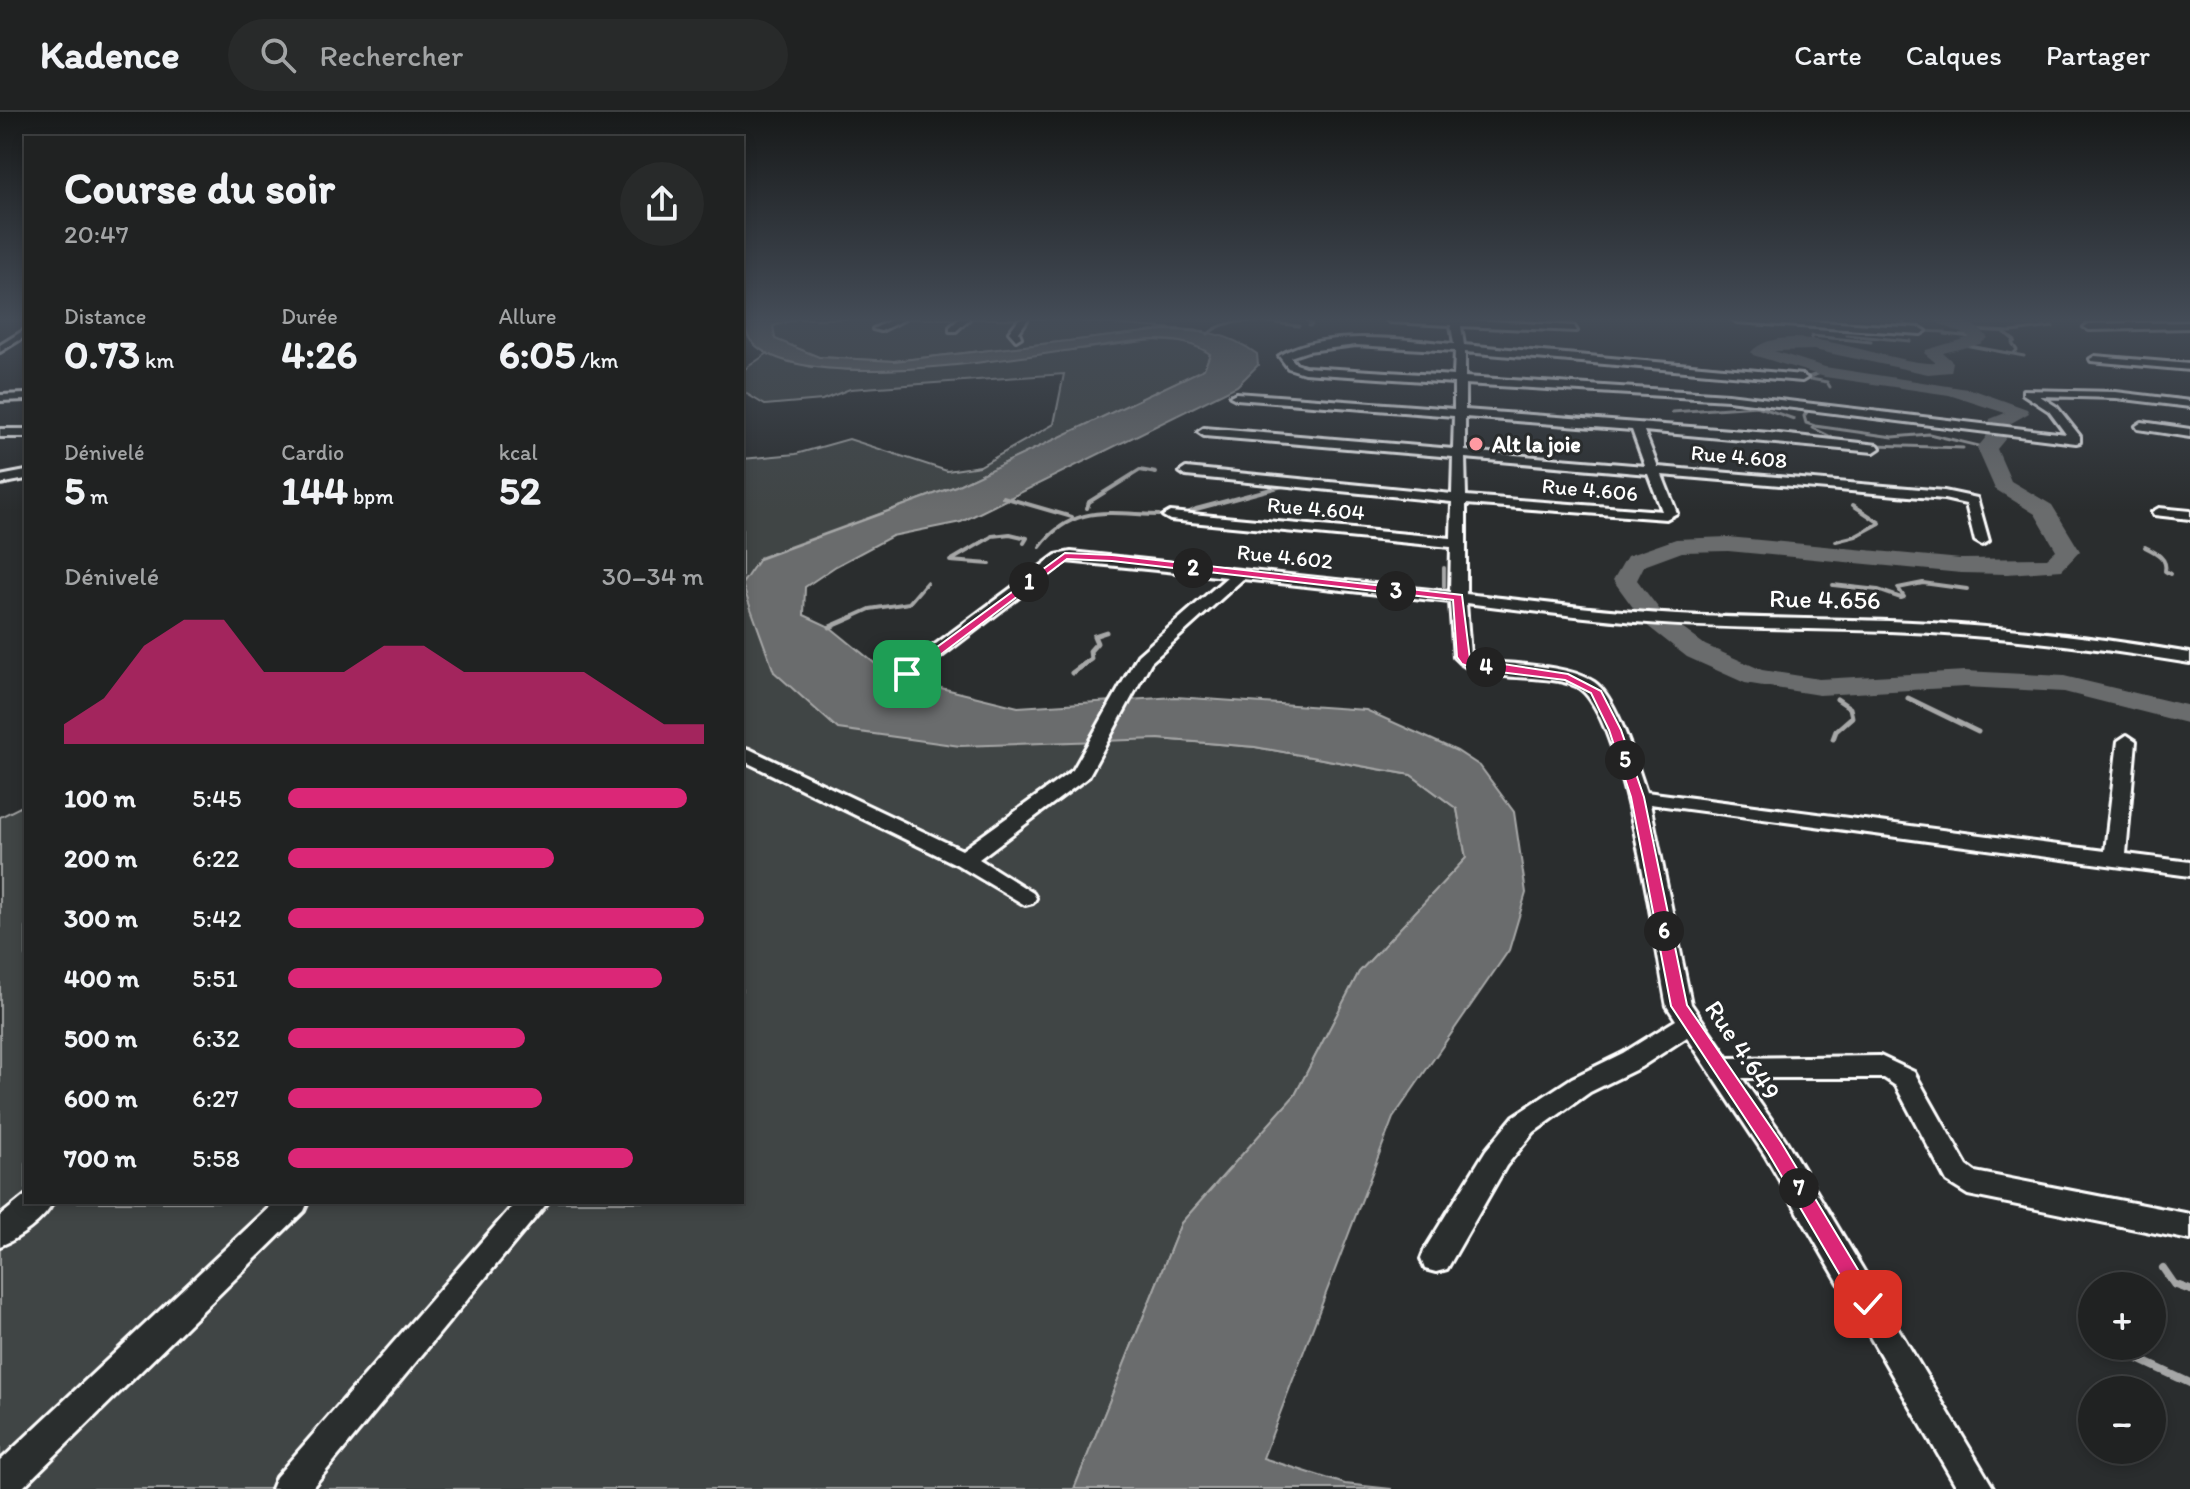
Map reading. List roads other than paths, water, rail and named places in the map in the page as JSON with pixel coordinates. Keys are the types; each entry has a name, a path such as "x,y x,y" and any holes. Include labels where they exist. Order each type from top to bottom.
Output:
{"street":[{"name":"Rue 4.649","path":"1458,383 1458,598 1462,657 1475,666 1568,677 1595,691 1615,730 1638,797 1679,1006 1775,1147 1977,1489"},
{"path":"1529,383 1743,399 2077,438 2053,409 2027,392 2116,395 2190,404"},
{"path":"1236,396 1874,448"},
{"path":"0,398 24,397"},
{"path":"2142,426 2190,433"},
{"path":"1637,428 1655,469"},
{"name":"Rue 4.608","path":"1204,432 1964,498 1972,501 1982,541"},
{"path":"0,433 24,433"},
{"name":"Rue 4.606","path":"1459,498 1658,517 1670,513 1655,469"},
{"path":"1186,472 1459,498"},
{"path":"0,480 24,475"},
{"path":"2159,512 2190,515"},
{"name":"Rue 4.604","path":"1170,516 1458,543"},
{"name":"Rue 4.602","path":"907,674 1065,556 1112,558 1458,598"},
{"path":"964,859 1081,773 1144,659 1240,574"},
{"name":"Rue 4.656","path":"1458,598 1635,617 2006,634 2096,642 2190,658"},
{"path":"2115,859 2127,741"},
{"path":"744,754 964,859 1025,898"},
{"path":"1638,797 2190,869"},
{"path":"1436,1259 1496,1158 1524,1124 1581,1085 1632,1060 1689,1024"},
{"path":"1723,1068 1880,1066 1905,1079 1957,1174 1968,1183 2190,1227"},
{"path":"0,1233 36,1204"},
{"path":"0,1485 292,1204"},
{"path":"288,1489 532,1204"}],"waterway":[{"path":"1828,383 1830,387"},
{"path":"1901,383 1974,395 2020,413 1997,423 1996,438 1987,448 2002,485 2044,510 2068,551 2054,565 1961,566 1775,546 1682,545 1635,561 1625,580 1654,619 1696,651 1755,677 1819,687 1965,679 2064,684 2190,715"},
{"path":"1672,412 1757,406 1794,419"},
{"path":"1793,407 1807,412 1804,416 1806,423 1815,426 1893,437 1929,434 1987,448"},
{"path":"1813,428 1841,442"},
{"path":"1875,445 1963,448"},
{"path":"1087,508 1089,502 1140,470 1156,473"},
{"path":"1182,516 1196,509 1290,484"},
{"path":"1003,497 1072,517"},
{"path":"1836,541 1856,536 1880,523 1853,505"},
{"path":"1040,547 1053,533 1079,517 1109,513 1159,515"},
{"path":"992,536 1010,534 1027,538 1024,543"},
{"path":"990,564 950,561 991,537"},
{"path":"2145,547 2160,556 2165,562 2165,571 2170,574"},
{"path":"1444,568 1444,586"},
{"path":"848,619 870,609 909,603 927,582"},
{"path":"1833,585 1878,590 1901,598 1904,597 1898,588 1923,583 1967,589"},
{"path":"830,627 853,617"},
{"path":"1072,673 1091,659 1090,651 1097,643 1094,636 1106,632"},
{"path":"1908,698 1978,732"},
{"path":"1833,739 1836,731 1852,717 1850,708 1837,699"},
{"path":"2163,1268 2174,1284 2190,1290"},
{"path":"2141,1360 2190,1383"}],"place":[{"name":"Alt la joie","path":"1476,444"}]}
